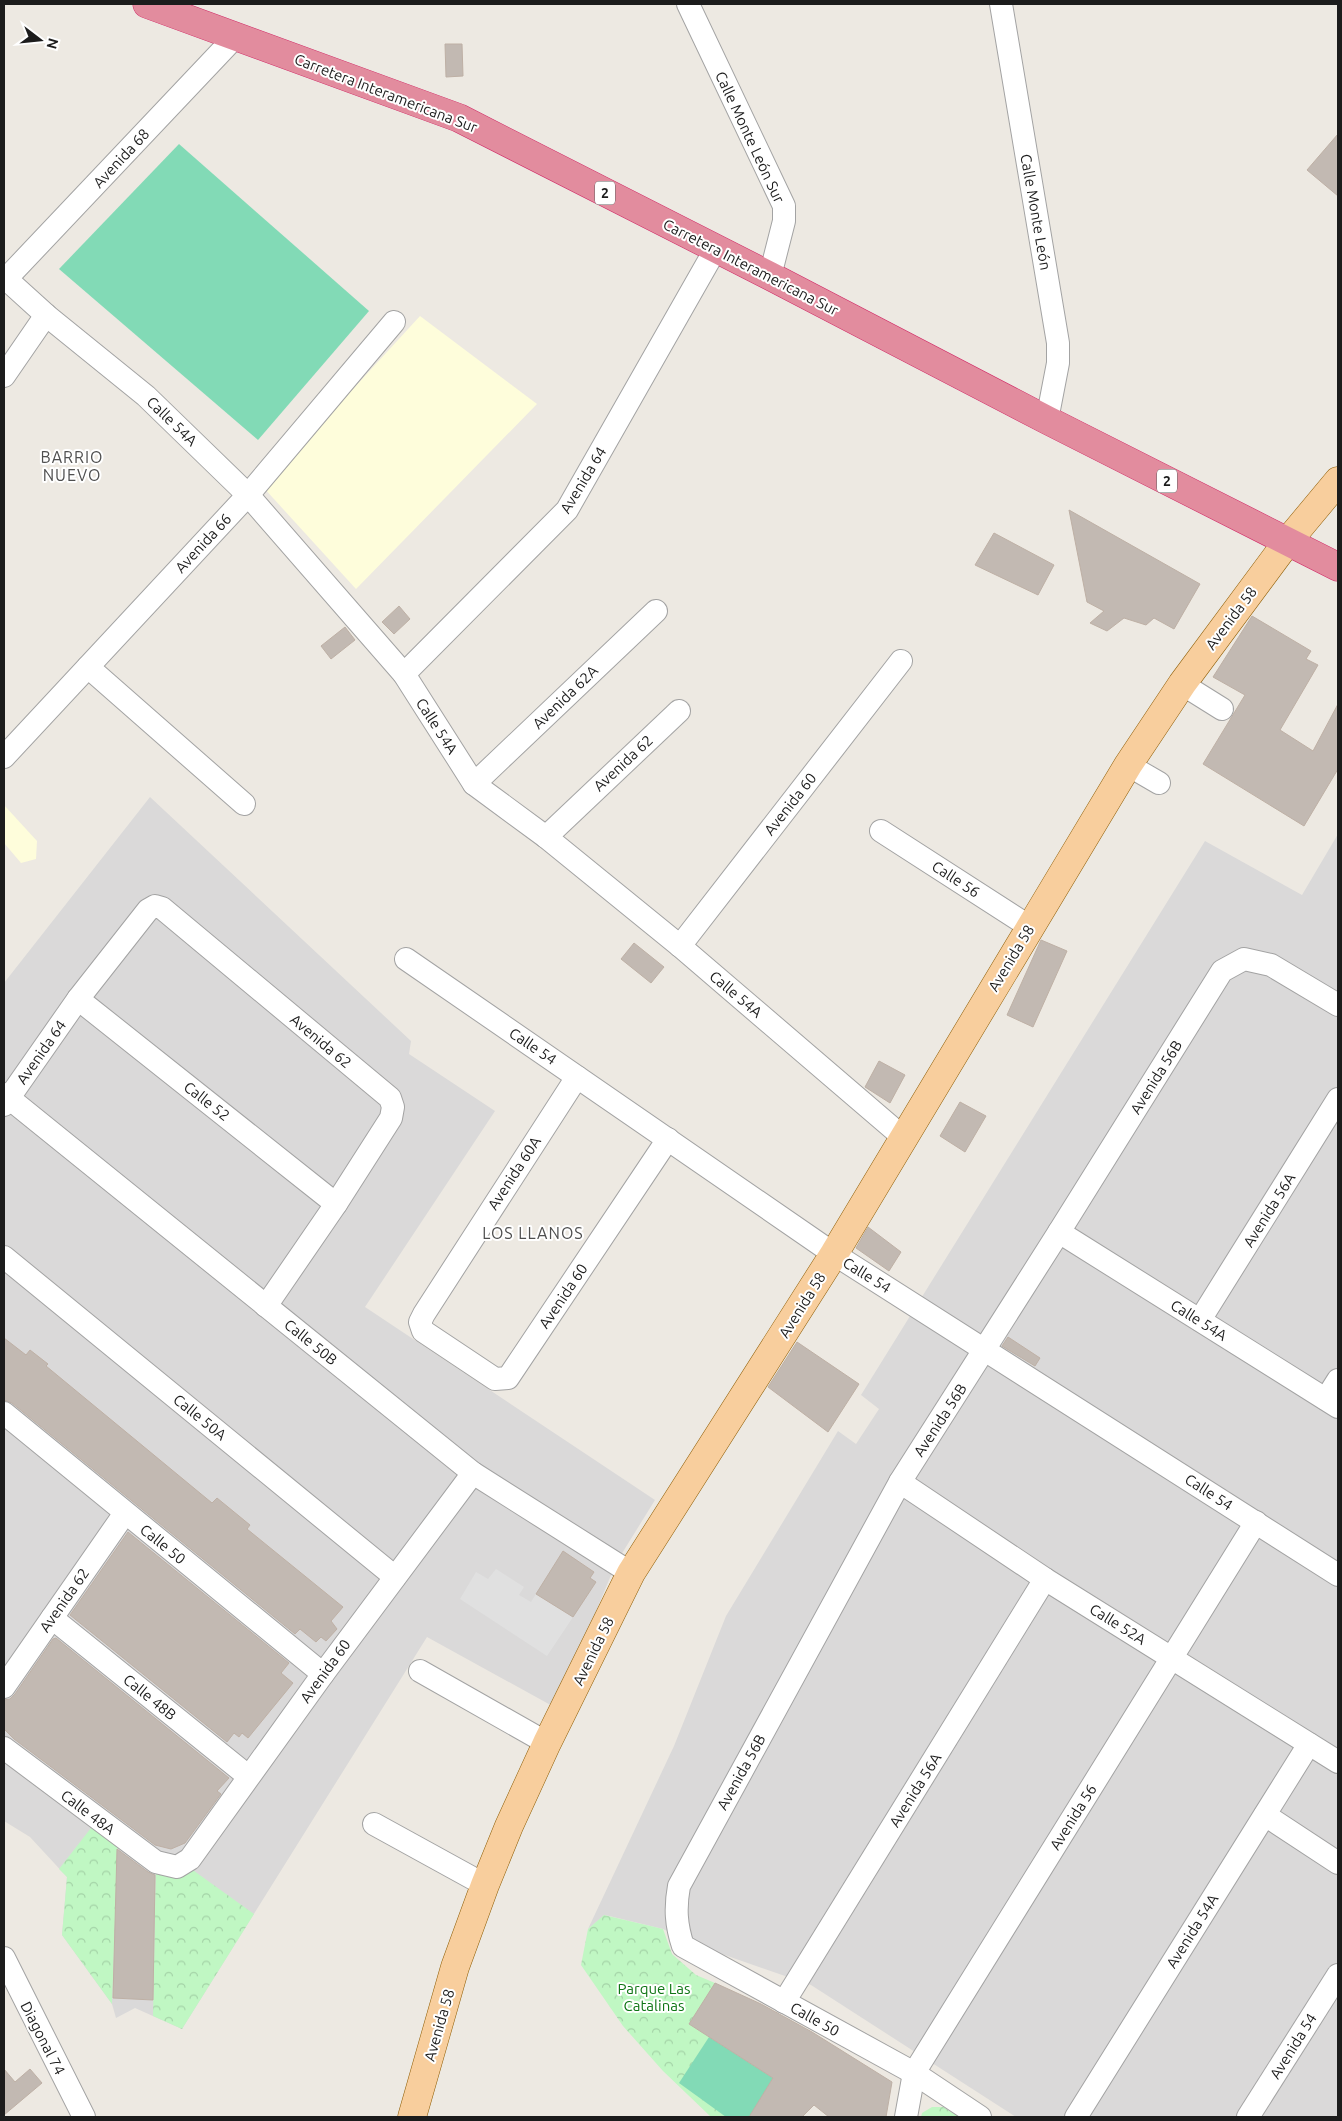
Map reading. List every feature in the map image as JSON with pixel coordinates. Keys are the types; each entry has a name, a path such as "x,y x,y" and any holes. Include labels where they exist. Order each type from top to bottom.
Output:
{"highway":[{"name":"Carretera Interamericana Sur","path":"147,4 459,118 1338,567"}],"main road":[{"name":"Avenida 58","path":"412,2117 455,1967 485,1885 509,1826 547,1743 631,1573 834,1254 1128,765 1182,684 1288,540 1338,481"}],"street":[{"name":"Calle Monte León Sur","path":"688,4 784,206 784,221 770,276"},
{"name":"Calle Monte León","path":"1000,4 1058,342 1058,364 1047,420"},
{"name":"Avenida 68","path":"5,278 236,36"},
{"name":"Avenida 64","path":"404,674 567,510 715,250"},
{"name":"Calle 54A","path":"5,278 46,315 146,396 248,495 404,674 474,784 546,837 680,946 904,1138"},
{"path":"4,376 46,315"},
{"name":"Avenida 66","path":"4,757 248,495 394,322"},
{"name":"Avenida 62A","path":"474,784 656,611"},
{"name":"Avenida 60","path":"680,946 901,661"},
{"path":"88,667 244,804"},
{"path":"1182,684 1222,709"},
{"name":"Avenida 62","path":"546,837 679,711"},
{"path":"1128,765 1159,783"},
{"name":"Calle 56","path":"882,831 1030,927"},
{"name":"Avenida 62","path":"78,999 148,910 155,906 162,908 390,1098 393,1107 391,1118 336,1204 266,1306"},
{"name":"Calle 54","path":"406,959 834,1254 1338,1575"},
{"name":"Avenida 56B","path":"676,1906 679,1886 900,1482 985,1350 1222,971 1244,959 1271,965 1338,1005"},
{"name":"Avenida 64","path":"5,1099 78,999"},
{"name":"Calle 52","path":"78,999 336,1204"},
{"name":"Avenida 60A","path":"508,1378 496,1379 423,1331 420,1322 500,1193 577,1077"},
{"name":"Calle 50B","path":"5,1099 473,1473 631,1573"},
{"name":"Avenida 56A","path":"1200,1320 1338,1100"},
{"name":"Avenida 60","path":"508,1378 668,1139"},
{"name":"Calle 54A","path":"1059,1232 1332,1403"},
{"name":"Calle 50A","path":"4,1257 395,1577"},
{"path":"1332,1403 1338,1380"},
{"name":"Calle 50","path":"4,1413 323,1674"},
{"name":"Avenida 60","path":"177,1867 190,1859 248,1776 473,1473"},
{"name":"Calle 52A","path":"900,1482 1046,1579 1338,1762"},
{"name":"Avenida 62","path":"4,1687 125,1513"},
{"name":"Avenida 56","path":"906,2117 914,2073 1256,1522"},
{"name":"Avenida 56A","path":"784,2002 1046,1579"},
{"name":"Calle 48B","path":"52,1618 248,1776"},
{"path":"420,1671 547,1743"},
{"name":"Avenida 54A","path":"1076,2117 1309,1744"},
{"name":"Calle 48A","path":"4,1748 156,1862 177,1867"},
{"path":"1264,1815 1338,1863"},
{"path":"374,1824 485,1885"},
{"name":"Calle 50","path":"676,1906 677,1928 683,1946 914,2073 980,2117"},
{"name":"Diagonal 74","path":"4,1958 84,2117"},
{"name":"Avenida 54","path":"1248,2117 1337,1980"}],"shaded area":[{"path":"420,316 537,404 356,589 263,487"},
{"path":"150,797 411,1041 409,1054 495,1111 365,1307 655,1500 616,1563 556,1708 427,1637 182,2029 135,2008 116,2018 112,2004 62,1935 67,1877 30,1837 4,1821 4,983"},
{"path":"4,805 37,841 36,859 21,863 4,843"},
{"path":"1338,834 1338,2117 1016,2117 811,1985 699,1946 663,1929 605,1915 588,1929 674,1746 726,1616 838,1431 856,1444 879,1409 861,1395 1205,841 1302,895"},
{"path":"496,1569 524,1587 519,1595 531,1602 536,1594 573,1617 547,1656 460,1599 476,1572 488,1579"}],"green space":[{"path":"179,144 369,311 258,440 59,269"},
{"path":"98,1819 118,1837 112,2004 62,1935 67,1877 59,1869"},
{"path":"156,1862 183,1863 254,1914 182,2029 153,2016"},
{"name":"Parque Las Catalinas","path":"604,1915 663,1929 672,1954 696,1975 715,1983 689,2024 773,2078 749,2117 711,2117 663,2071 623,2026 581,1965 588,1929"},
{"path":"709,2037 773,2078 749,2117 726,2117 679,2083"},
{"path":"932,2107 943,2107 959,2117 921,2117 922,2113"}],"building":[{"path":"445,44 462,44 463,76 446,77"},
{"path":"1338,134 1338,196 1307,170"},
{"path":"1069,510 1200,584 1174,629 1154,618 1146,625 1124,618 1107,631 1090,623 1104,611 1087,602"},
{"path":"994,533 1054,565 1038,595 975,565"},
{"path":"399,606 410,619 394,634 382,622"},
{"path":"1252,616 1311,651 1306,659 1318,665 1280,730 1313,751 1338,704 1338,769 1304,826 1203,764 1245,695 1213,677"},
{"path":"345,627 355,640 331,659 321,646"},
{"path":"1041,940 1067,951 1033,1027 1007,1015"},
{"path":"634,943 664,967 651,983 621,959"},
{"path":"879,1061 905,1075 890,1103 865,1087"},
{"path":"960,1102 986,1116 965,1152 940,1136"},
{"path":"868,1227 901,1252 889,1271 856,1248"},
{"path":"1008,1337 1040,1358 1035,1366 1002,1346"},
{"path":"4,1338 26,1355 30,1350 48,1364 46,1366 212,1503 217,1498 250,1525 247,1529 343,1607 331,1621 337,1629 326,1641 321,1637 316,1642 300,1629 295,1634 12,1403 4,1400"},
{"path":"797,1342 859,1384 828,1432 768,1387"},
{"path":"128,1532 289,1663 281,1673 293,1683 248,1738 242,1733 239,1737 234,1733 227,1742 70,1615"},
{"path":"563,1551 594,1572 590,1578 596,1582 573,1617 536,1594"},
{"path":"56,1638 229,1778 217,1791 221,1794 185,1843 171,1849 155,1845 14,1739 4,1729 4,1700 10,1699 15,1694 53,1639"},
{"path":"117,1849 155,1875 153,2000 113,1998"},
{"path":"715,1983 761,2004 812,2032 892,2082 886,2117 829,2117 814,2105 802,2117 749,2117 773,2078 689,2024"},
{"path":"4,2069 15,2082 30,2069 42,2083 4,2115"}],"district":[{"name":"BARRIO NUEVO","path":"72,466"},
{"name":"LOS LLANOS","path":"533,1233"}]}
